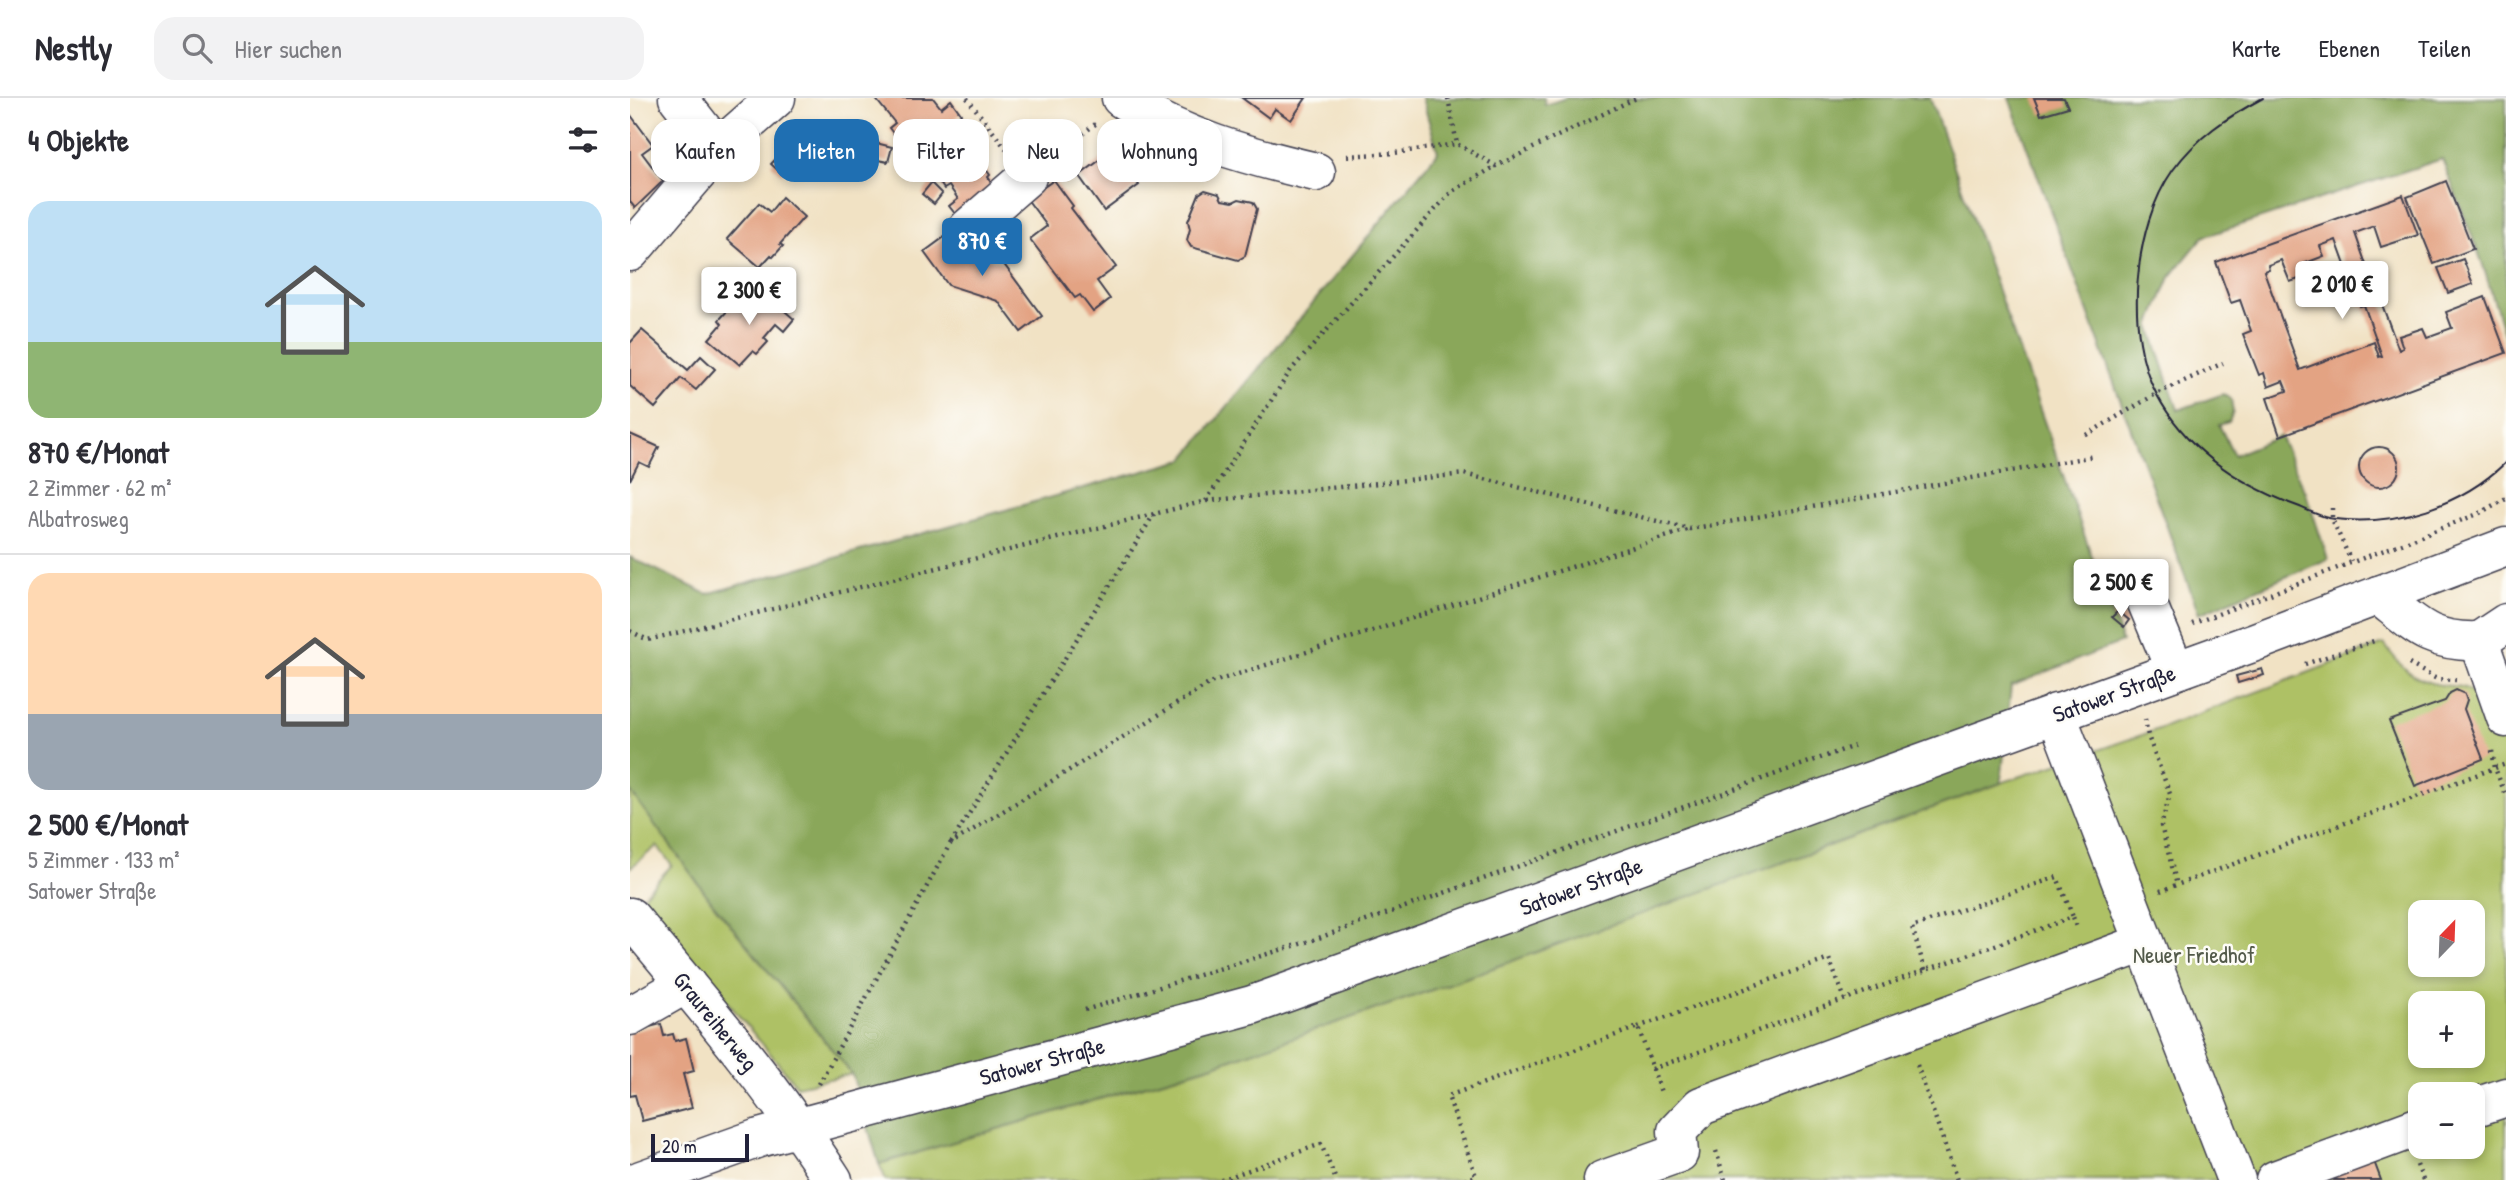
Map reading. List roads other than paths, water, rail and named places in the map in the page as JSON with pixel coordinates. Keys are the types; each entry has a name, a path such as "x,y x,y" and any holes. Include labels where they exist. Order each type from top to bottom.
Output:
{"main road":[{"path":"678,98 694,119"},
{"path":"752,119 776,98"},
{"path":"1123,99 1189,135 1247,156 1317,172"},
{"path":"630,253 690,182"},
{"path":"968,228 1021,182"},
{"name":"Satower Straße","path":"641,1180 759,1138 790,1115 1252,1005 2506,547"},
{"path":"2378,595 2440,639 2492,646 2506,718"},
{"path":"2145,598 2175,670"},
{"path":"2056,713 2235,1180"},
{"name":"Graureiherweg","path":"630,917 748,1059 790,1115 833,1180"},
{"path":"1603,1180 1679,1153 1677,1131 1701,1106 2144,943"},
{"path":"630,1016 685,984"},
{"path":"2485,1104 2506,1097"},
{"path":"2275,1180 2408,1130"}],"tram line":[{"path":"2263,98 2225,121 2192,147 2159,193 2149,220 2138,281 2140,342 2147,370 2169,415 2200,450 2237,477 2257,489 2318,515 2335,519 2382,519 2427,510 2469,490 2506,462"}],"park label":[{"name":"Neuer Friedhof","path":"2194,954"}]}
